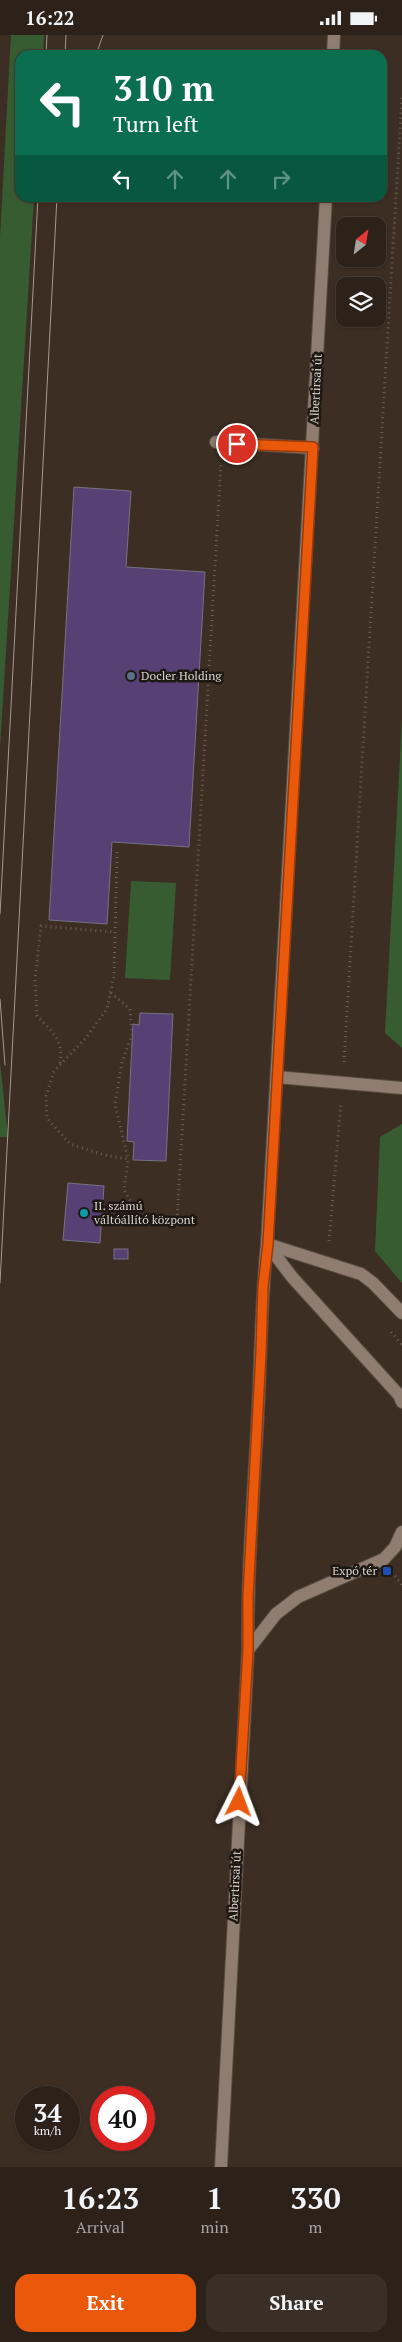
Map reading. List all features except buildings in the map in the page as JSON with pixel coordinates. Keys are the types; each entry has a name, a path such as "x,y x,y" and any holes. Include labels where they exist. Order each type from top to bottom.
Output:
{"street":[{"path":"333,50 334,35"},
{"name":"Albertirsai út","path":"221,2167 248,1651 248,1597 263,1287 268,1244 326,202"},
{"path":"219,442 313,447"},
{"path":"277,1077 402,1088"},
{"path":"268,1244 361,1274 373,1283 402,1313"},
{"path":"268,1244 292,1277 399,1395 402,1402"},
{"path":"248,1651 276,1614 298,1597 384,1559 395,1547 402,1532"}],"path":[{"path":"333,1266 328,1253 342,1083 402,97"},
{"path":"177,1219 219,442"},
{"path":"117,852 114,976 107,1009 85,1039 54,1071 46,1096 47,1119 70,1143 104,1155 128,1159"},
{"path":"60,1064 62,1048 56,1036 37,1016 35,980 41,925 115,932"},
{"path":"110,992 130,1009 132,1035 122,1062 115,1104 128,1159 124,1190 142,1219"}],"green space":[{"path":"11,35 44,35 43,50 15,50 15,202 34,202 0,748 0,237"},
{"path":"402,719 402,1048 385,1033"},
{"path":"131,881 176,883 170,980 125,978"},
{"path":"0,1062 8,1137 0,1137"},
{"path":"402,1124 402,1283 375,1251 380,1137"}],"tram line":[{"path":"46,50 47,35"},
{"path":"65,50 66,35"},
{"path":"98,50 103,35"},
{"path":"0,914 38,202"},
{"path":"0,1283 57,202"},
{"path":"0,999 5,1065"}],"place":[{"name":"Docler Holding","path":"131,676"},
{"name":"II. számú váltóállító központ","path":"84,1213"},
{"name":"Expó tér","path":"387,1571"}],"route":[{"path":"237,444 313,447 268,1244 263,1287 248,1597 248,1651 239,1802"}]}
